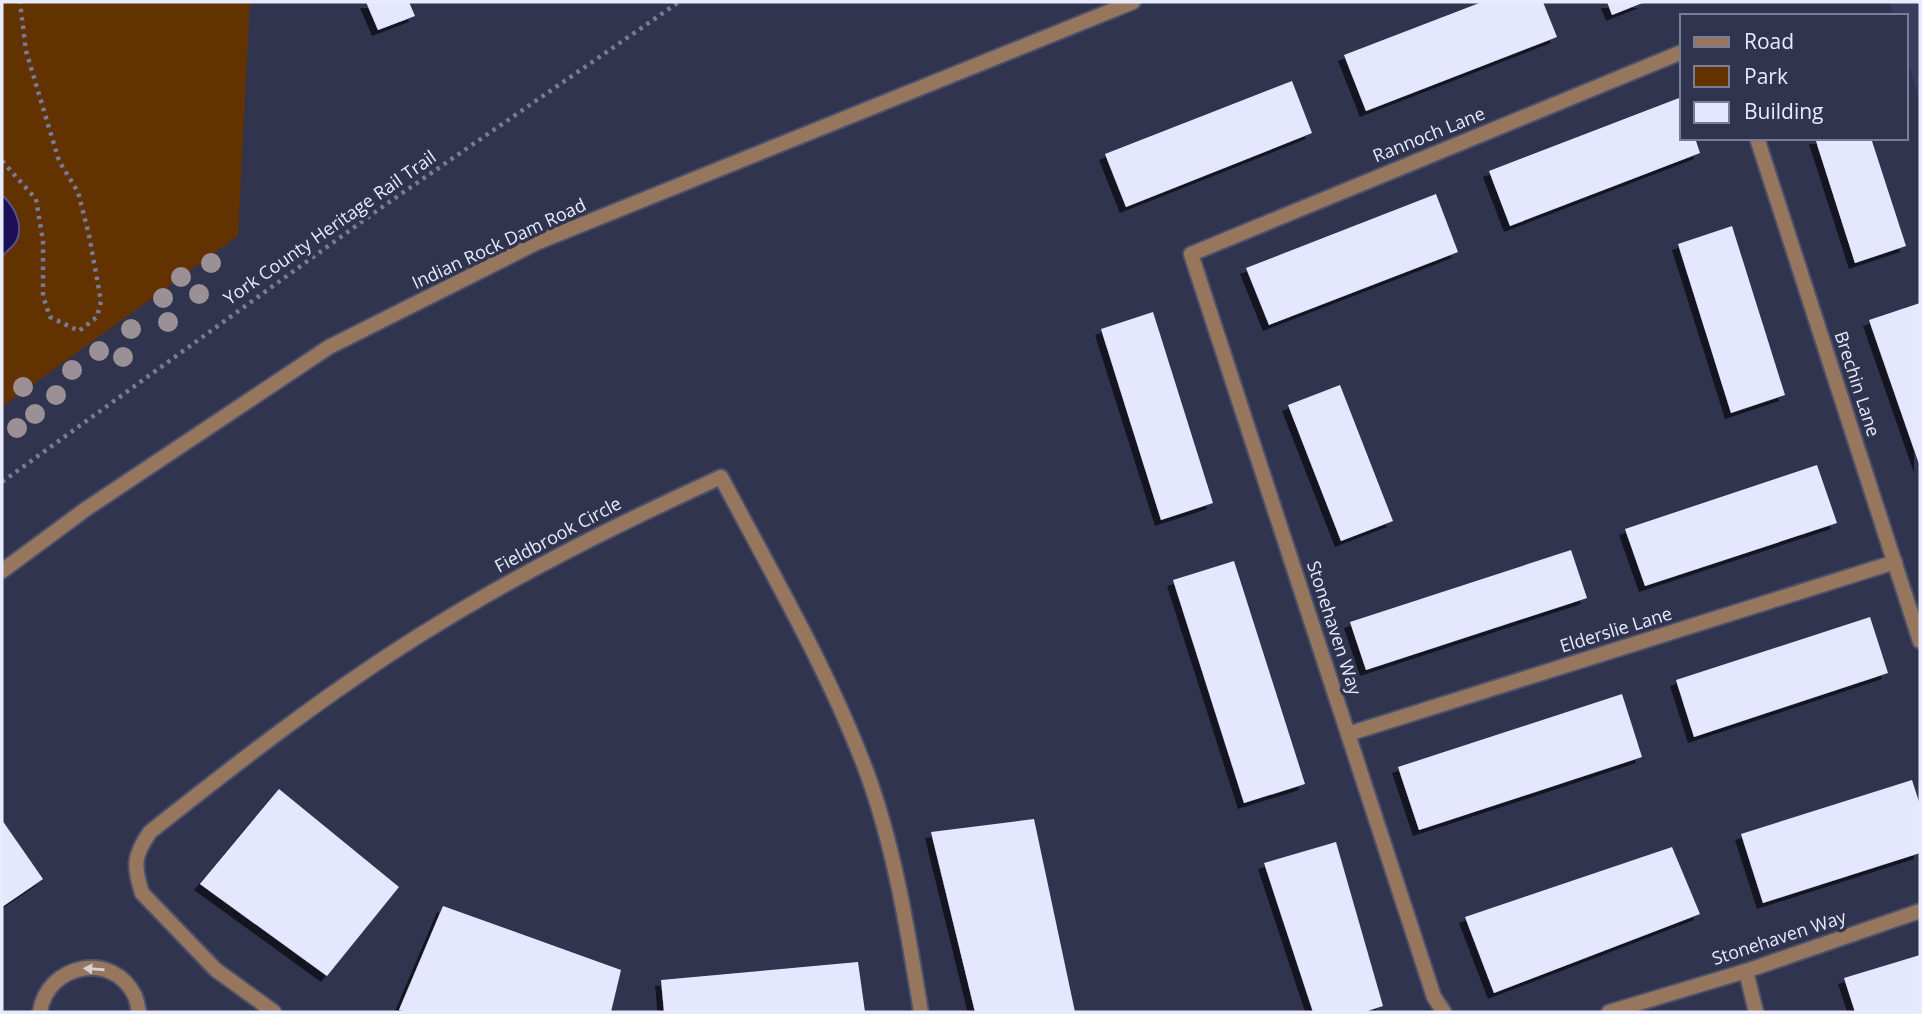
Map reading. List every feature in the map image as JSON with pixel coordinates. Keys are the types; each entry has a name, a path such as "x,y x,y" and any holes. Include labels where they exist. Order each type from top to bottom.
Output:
{"street":[{"name":"Indian Rock Dam Road","path":"2,570 86,509 329,348 536,243 1133,2"},
{"name":"Rannoch Lane","path":"1191,254 1680,53"},
{"name":"Brechin Lane","path":"1758,140 1920,641"},
{"name":"Stonehaven Way","path":"1191,254 1434,997 1444,1012"},
{"name":"Fieldbrook Circle","path":"274,1012 216,970 142,893 135,861 138,849 150,832 322,700 420,635 572,548 721,477 819,668 867,774 896,878 921,1012"},
{"name":"Elderslie Lane","path":"1348,734 1895,562"},
{"name":"Stonehaven Way","path":"1609,1012 1746,971 1920,911"},
{"path":"40,1012 42,1001 51,985 67,972 86,967 106,970 123,980 135,995 139,1012"},
{"path":"1746,971 1756,1012"}],"path":[{"path":"2,161 36,199 44,241 43,296 50,317 79,331 96,317 100,301 89,235 78,191 59,161 26,51 20,2"},
{"name":"York County Heritage Rail Trail","path":"2,482 385,205 679,2"}],"shaded area":[{"path":"1889,2 1920,2 1920,100 1908,62 1908,14 1893,14"},
{"path":"2,195 13,209 19,234 12,247 2,256"}],"green space":[{"path":"2,2 250,2 238,236 2,407"}],"building":[{"path":"366,2 409,2 415,16 378,30"},
{"path":"1482,2 1543,2 1557,37 1366,111 1344,55"},
{"path":"1607,2 1645,2 1612,15"},
{"path":"1292,81 1312,133 1126,207 1105,154"},
{"path":"1679,98 1680,140 1696,140 1700,153 1510,226 1489,171"},
{"path":"1816,140 1872,140 1906,246 1855,263"},
{"path":"1436,194 1458,252 1269,325 1246,268"},
{"path":"1732,226 1785,395 1731,413 1678,244"},
{"path":"1920,303 1920,467 1869,320"},
{"path":"1153,312 1213,503 1161,520 1101,329"},
{"path":"1340,385 1393,521 1341,541 1288,405"},
{"path":"1817,465 1837,523 1645,586 1625,529"},
{"path":"1571,550 1587,598 1366,670 1350,622"},
{"path":"1234,561 1305,784 1244,803 1173,580"},
{"path":"1870,617 1888,673 1694,737 1676,680"},
{"path":"1622,694 1642,757 1419,830 1398,767"},
{"path":"1912,780 1920,805 1920,853 1763,903 1741,834"},
{"path":"279,789 399,887 327,976 200,884"},
{"path":"1034,819 1075,1012 975,1012 931,832"},
{"path":"2,820 43,879 2,907"},
{"path":"1336,842 1383,1006 1364,1012 1313,1012 1264,863"},
{"path":"1672,847 1700,914 1494,993 1465,917"},
{"path":"443,906 621,970 611,1012 399,1010"},
{"path":"1920,955 1920,1012 1855,1012 1844,978"},
{"path":"858,962 865,1012 664,1012 661,980"}]}
